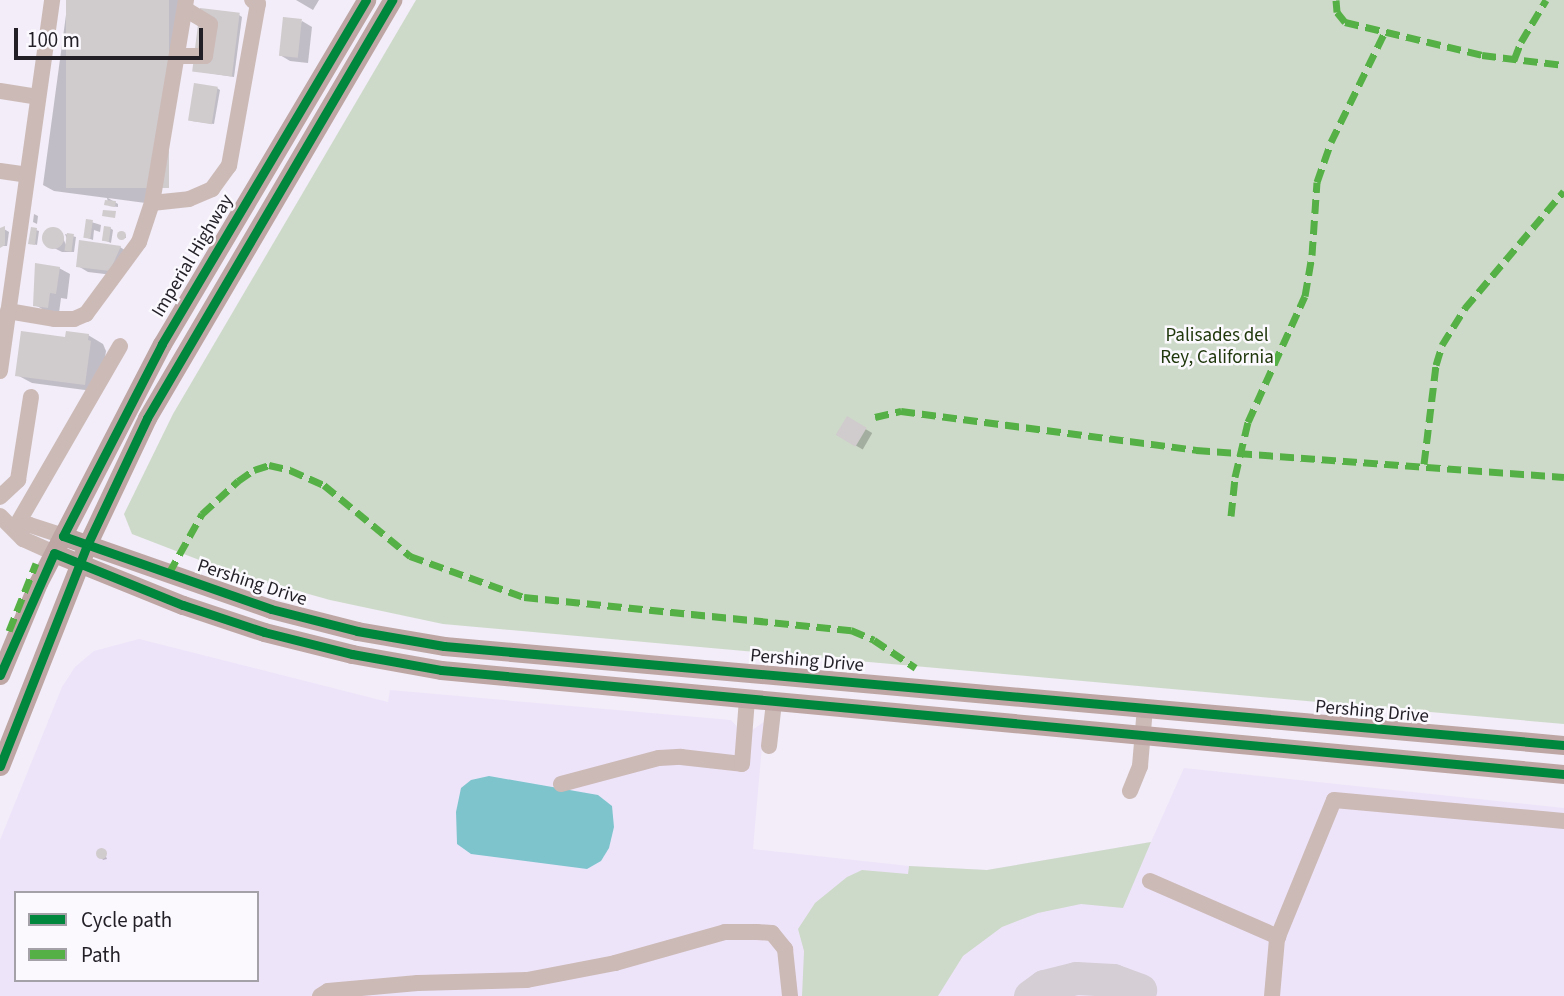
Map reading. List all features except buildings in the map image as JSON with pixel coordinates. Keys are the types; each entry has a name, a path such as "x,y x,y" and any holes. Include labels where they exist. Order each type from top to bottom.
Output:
{"main road":[{"name":"Imperial Highway","path":"0,675 59,545 162,344 366,0"},
{"path":"0,766 88,543 167,380 392,0"},
{"name":"Pershing Drive","path":"59,545 88,543 271,609 402,640 490,651 1564,746"},
{"path":"59,545 80,564 222,619 309,645 441,670 1564,774"}],"lane":[{"path":"0,371 6,304 52,0"},
{"path":"152,203 189,199 212,189 229,166 258,4 251,0"},
{"path":"6,304 55,319 74,319 86,314 139,242 152,203 185,5 210,24 205,56 177,56"},
{"path":"0,91 38,97"},
{"path":"0,171 27,175"},
{"path":"15,528 120,346"},
{"path":"0,497 18,480 31,397"},
{"path":"0,516 15,528 23,539 59,545"},
{"path":"561,784 659,758 681,757 743,764 747,699"},
{"path":"769,746 774,702"},
{"path":"1130,791 1140,766 1145,708"},
{"path":"1272,996 1278,937 1334,800 1564,821"},
{"path":"1150,881 1278,937"},
{"path":"320,996 328,991 418,983 527,980 615,963 725,933 757,932 772,933 785,948 790,996"}],"shaded area":[{"path":"139,639 388,702 390,690 731,720 739,729 752,730 764,722 753,849 909,866 987,870 1151,842 1184,768 1564,808 1564,996 0,996 0,840 62,687 75,667 94,651"}],"green space":[{"name":"Palisades del Rey, California","path":"416,0 1564,0 1564,724 443,624 330,600 233,573 132,534 124,514 173,414"},
{"path":"1151,842 1123,908 1081,904 1038,913 1002,927 963,956 938,996 802,996 804,951 798,929 815,903 847,877 862,870 908,874 909,866 987,870"}],"water":[{"path":"489,776 598,795 612,806 614,827 609,848 601,861 587,869 471,854 457,844 456,812 461,788 471,780"}],"taxiway":[{"path":"1030,996 1044,986 1076,978 1113,980 1140,990"}],"marked path":[{"path":"1336,0 1337,12 1345,22 1482,55 1564,65"},
{"path":"1514,60 1521,42 1546,0"},
{"path":"1231,516 1235,477 1248,422 1305,296 1312,255 1317,182 1331,142 1385,32"},
{"path":"1424,464 1436,365 1442,345 1465,308 1564,191"},
{"path":"875,417 901,411 1196,450 1564,477"},
{"path":"169,573 202,514 238,481 254,470 269,465 290,470 324,485 410,556 524,597 851,630 874,640 916,668"},
{"path":"9,631 36,563"}],"cycle path":[{"path":"366,0 162,344 63,536 271,609 357,631 444,646 1564,745"},
{"path":"0,766 88,543 147,418 392,0"},
{"path":"0,675 54,553 183,605 264,632 352,654 441,670 1564,774"}]}
